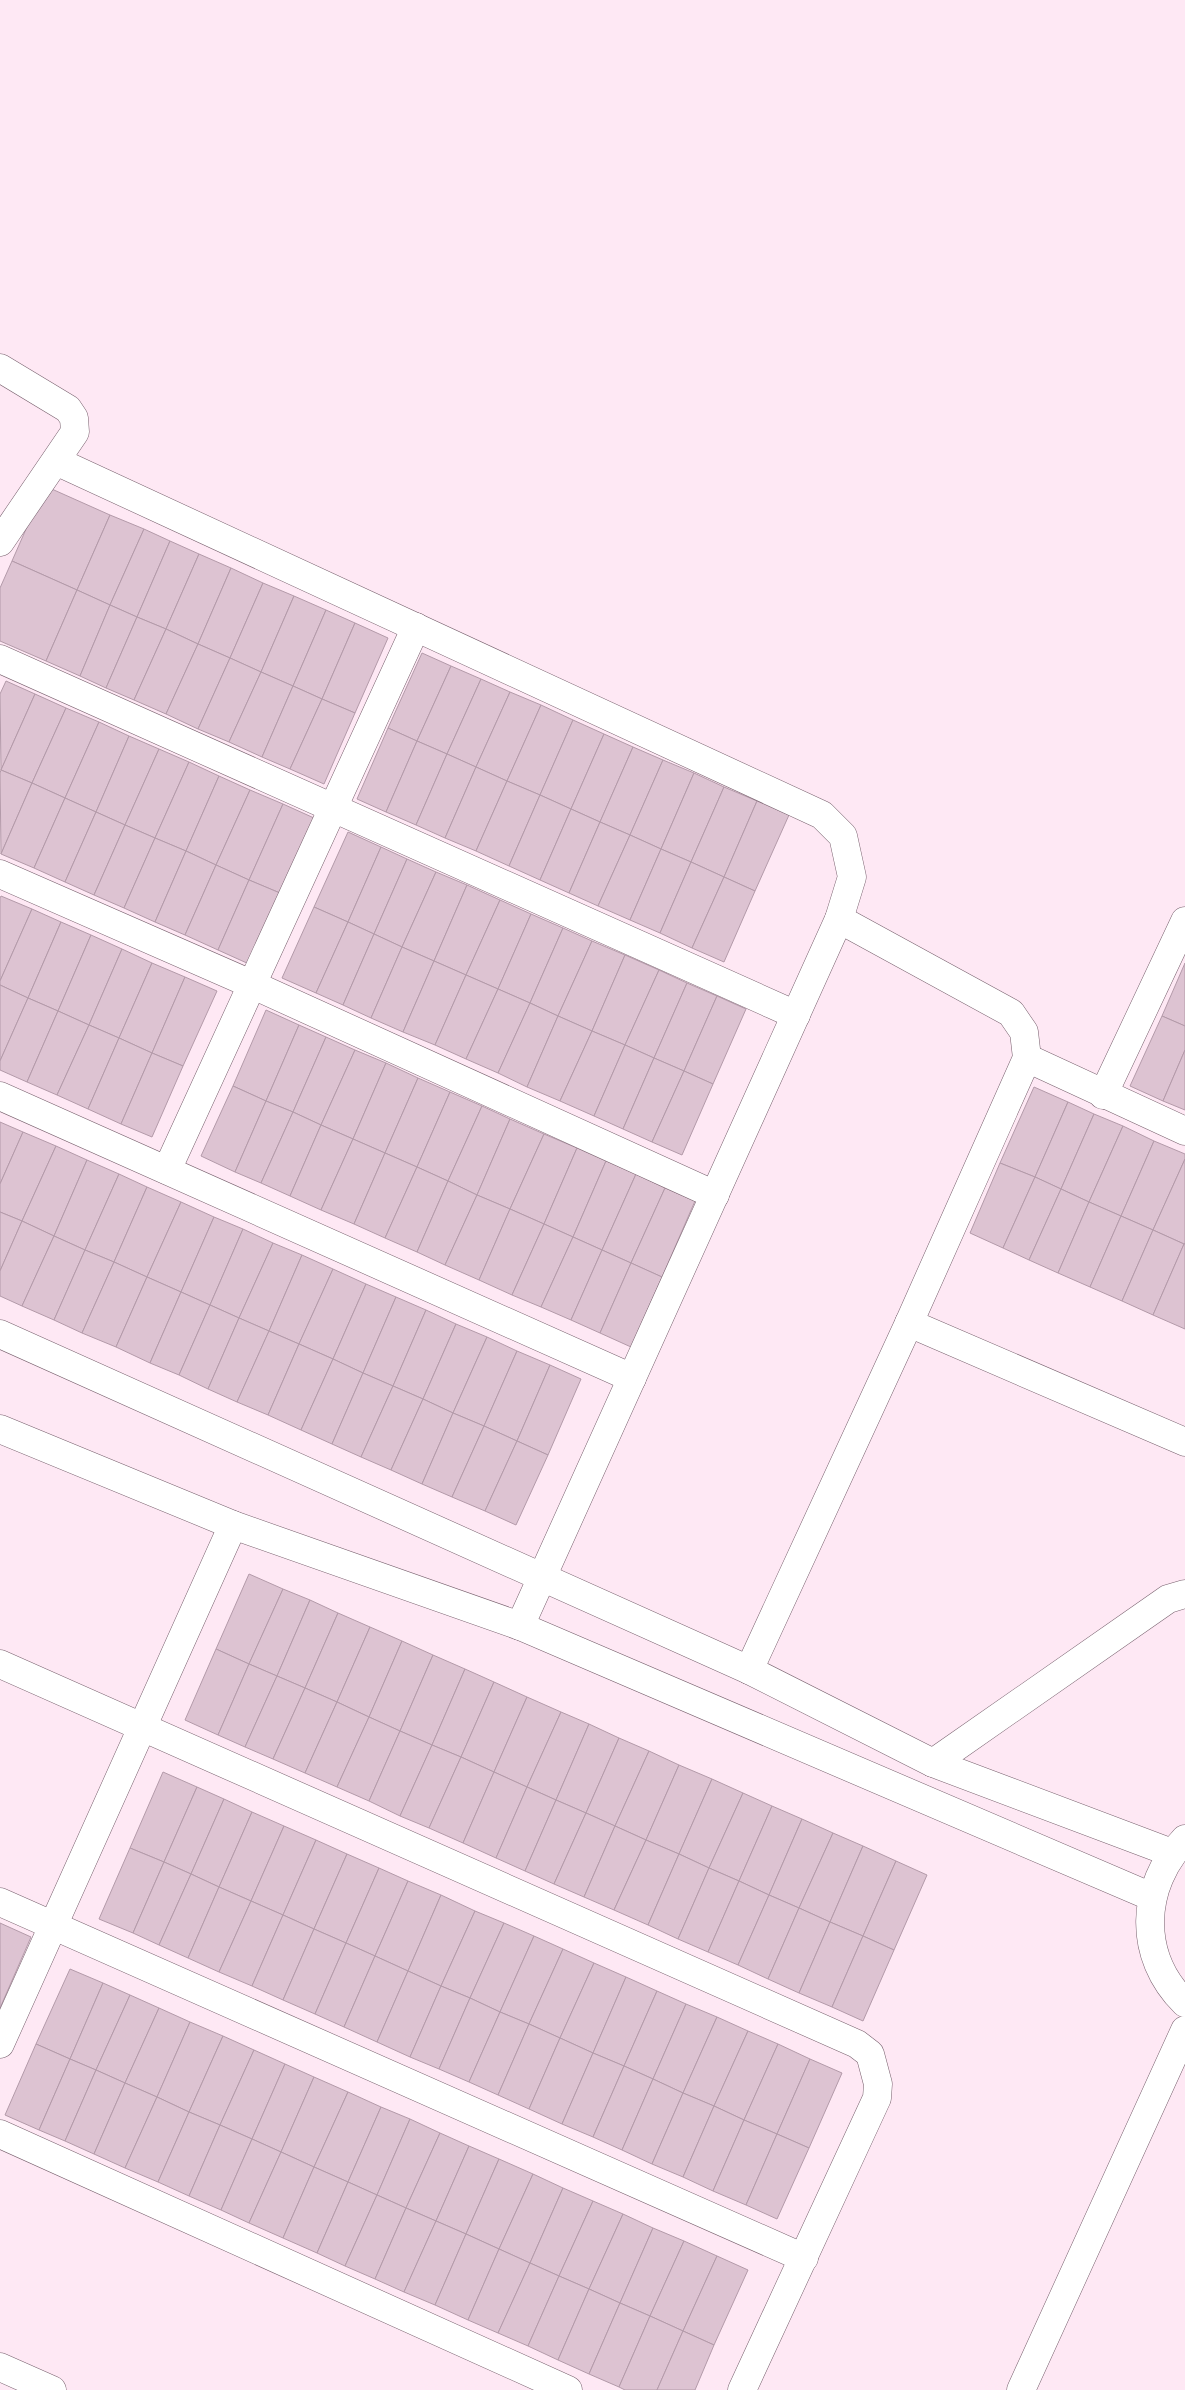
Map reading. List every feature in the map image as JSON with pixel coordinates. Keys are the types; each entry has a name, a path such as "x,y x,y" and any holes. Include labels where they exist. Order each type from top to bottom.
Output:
{"street":[{"path":"0,368 68,409 74,418 75,432 0,542"},
{"path":"56,461 822,815 843,836 852,877 839,919 520,1626"},
{"path":"167,1170 416,627"},
{"path":"0,659 796,1015"},
{"path":"0,874 251,984 715,1195"},
{"path":"749,1670 909,1322 1027,1058 1024,1032 1011,1014 839,919"},
{"path":"1103,1095 1185,923"},
{"path":"1027,1058 1103,1095 1185,1131"},
{"path":"0,1096 632,1378"},
{"path":"909,1322 1185,1442"},
{"path":"0,1334 749,1670 933,1763 1178,1846 1160,1874 1152,1897 1150,1922 1153,1948 1161,1972 1175,1994 1185,2003"},
{"path":"0,1429 233,1525 520,1626 1152,1897"},
{"path":"0,2044 233,1525"},
{"path":"933,1763 1168,1599 1185,1594"},
{"path":"0,1664 857,2044 870,2054 878,2084 877,2098 742,2390"},
{"path":"0,1902 804,2258"},
{"path":"1021,2390 1185,2030"},
{"path":"0,2134 568,2390"},
{"path":"0,2367 52,2390"}],"building":[{"path":"45,486 110,515 77,590 12,561"},
{"path":"110,515 144,529 110,605 77,590"},
{"path":"144,529 170,541 137,617 110,605"},
{"path":"170,541 199,554 166,629 137,617"},
{"path":"199,554 231,568 198,644 166,629"},
{"path":"12,561 77,590 46,661 0,641 0,588"},
{"path":"231,568 263,583 230,658 198,644"},
{"path":"263,583 294,596 261,672 230,658"},
{"path":"77,590 110,605 80,676 46,661"},
{"path":"294,596 326,610 293,686 261,672"},
{"path":"110,605 137,617 106,688 80,676"},
{"path":"326,610 355,623 322,699 293,686"},
{"path":"137,617 166,629 134,700 106,688"},
{"path":"355,623 388,638 355,713 322,699"},
{"path":"166,629 198,644 166,714 134,700"},
{"path":"198,644 230,658 198,729 166,714"},
{"path":"422,653 451,666 417,741 388,728"},
{"path":"230,658 261,672 229,742 198,729"},
{"path":"451,666 481,679 447,754 417,741"},
{"path":"261,672 293,686 262,757 229,742"},
{"path":"481,679 510,692 476,767 447,754"},
{"path":"6,681 35,694 1,770 0,694"},
{"path":"293,686 322,699 290,769 262,757"},
{"path":"510,692 541,705 507,781 476,767"},
{"path":"35,694 66,708 32,783 1,770"},
{"path":"322,699 355,713 324,784 290,769"},
{"path":"541,705 573,720 540,795 507,781"},
{"path":"66,708 99,722 65,798 32,783"},
{"path":"573,720 604,734 571,809 540,795"},
{"path":"99,722 129,736 96,812 65,798"},
{"path":"388,728 417,741 386,812 357,799"},
{"path":"604,734 633,747 600,822 571,809"},
{"path":"129,736 159,749 125,825 96,812"},
{"path":"417,741 447,754 416,825 386,812"},
{"path":"633,747 663,760 630,835 600,822"},
{"path":"159,749 189,762 155,838 125,825"},
{"path":"447,754 476,767 445,838 416,825"},
{"path":"663,760 694,773 661,849 630,835"},
{"path":"189,762 219,776 186,851 155,838"},
{"path":"476,767 507,781 476,851 445,838"},
{"path":"1,770 32,783 1,854 0,773"},
{"path":"694,773 724,787 691,862 661,849"},
{"path":"219,776 250,790 216,865 186,851"},
{"path":"507,781 540,795 509,866 476,851"},
{"path":"32,783 65,798 34,868 1,854"},
{"path":"724,787 757,801 724,877 691,862"},
{"path":"250,790 283,804 249,880 216,865"},
{"path":"540,795 571,809 540,880 509,866"},
{"path":"65,798 96,812 65,882 34,868"},
{"path":"757,801 789,815 755,891 724,877"},
{"path":"283,804 314,818 280,893 249,880"},
{"path":"571,809 600,822 569,893 540,880"},
{"path":"96,812 125,825 94,895 65,882"},
{"path":"600,822 630,835 598,906 569,893"},
{"path":"125,825 155,838 124,908 94,895"},
{"path":"348,832 381,847 348,922 314,907"},
{"path":"630,835 661,849 630,920 598,906"},
{"path":"155,838 186,851 155,922 124,908"},
{"path":"381,847 407,859 374,934 348,922"},
{"path":"661,849 691,862 660,933 630,920"},
{"path":"186,851 216,865 185,935 155,922"},
{"path":"407,859 436,872 402,947 374,934"},
{"path":"691,862 724,877 692,948 660,933"},
{"path":"216,865 249,880 218,950 185,935"},
{"path":"436,872 467,885 434,961 402,947"},
{"path":"724,877 755,891 724,962 692,948"},
{"path":"249,880 280,893 249,964 218,950"},
{"path":"467,885 500,900 466,975 434,961"},
{"path":"1,896 32,909 0,981 0,898"},
{"path":"500,900 531,914 498,989 466,975"},
{"path":"314,907 348,922 316,993 282,978"},
{"path":"32,909 61,922 28,998 0,985 0,981"},
{"path":"531,914 563,928 530,1003 498,989"},
{"path":"61,922 91,935 58,1011 28,998"},
{"path":"348,922 374,934 343,1005 316,993"},
{"path":"563,928 592,941 558,1016 530,1003"},
{"path":"374,934 402,947 371,1018 343,1005"},
{"path":"91,935 122,949 89,1025 58,1011"},
{"path":"592,941 625,955 592,1031 558,1016"},
{"path":"402,947 434,961 403,1032 371,1018"},
{"path":"122,949 152,963 119,1038 89,1025"},
{"path":"625,955 659,970 625,1045 592,1031"},
{"path":"434,961 466,975 435,1045 403,1032"},
{"path":"152,963 185,977 152,1053 119,1038"},
{"path":"1185,963 1185,1026 1162,1016"},
{"path":"659,970 687,983 654,1058 625,1045"},
{"path":"466,975 498,989 466,1059 435,1045"},
{"path":"185,977 217,991 183,1066 152,1053"},
{"path":"687,983 717,996 684,1071 654,1058"},
{"path":"0,985 28,998 0,1061"},
{"path":"498,989 530,1003 498,1073 466,1059"},
{"path":"717,996 746,1009 713,1084 684,1071"},
{"path":"28,998 58,1011 27,1082 0,1070 0,1061"},
{"path":"530,1003 558,1016 527,1087 498,1073"},
{"path":"266,1010 299,1025 266,1101 233,1086"},
{"path":"58,1011 89,1025 57,1095 27,1082"},
{"path":"558,1016 592,1031 560,1101 527,1087"},
{"path":"1162,1016 1185,1026 1185,1050 1163,1101 1130,1086"},
{"path":"89,1025 119,1038 88,1109 57,1095"},
{"path":"299,1025 326,1037 293,1112 266,1101"},
{"path":"592,1031 625,1045 594,1116 560,1101"},
{"path":"326,1037 355,1050 321,1125 293,1112"},
{"path":"119,1038 152,1053 121,1124 88,1109"},
{"path":"625,1045 654,1058 623,1129 594,1116"},
{"path":"355,1050 386,1063 353,1139 321,1125"},
{"path":"1185,1050 1185,1110 1163,1101"},
{"path":"152,1053 183,1066 152,1137 121,1124"},
{"path":"654,1058 684,1071 652,1142 623,1129"},
{"path":"386,1063 418,1078 385,1153 353,1139"},
{"path":"684,1071 713,1084 682,1155 652,1142"},
{"path":"418,1078 450,1092 417,1167 385,1153"},
{"path":"233,1086 266,1101 235,1172 201,1156"},
{"path":"1034,1087 1068,1102 1035,1177 1000,1163"},
{"path":"450,1092 482,1106 448,1181 417,1167"},
{"path":"266,1101 293,1112 261,1183 235,1172"},
{"path":"1068,1102 1094,1114 1061,1189 1035,1177"},
{"path":"482,1106 510,1119 477,1195 448,1181"},
{"path":"293,1112 321,1125 290,1196 261,1183"},
{"path":"1094,1114 1123,1126 1089,1202 1061,1189"},
{"path":"510,1119 544,1134 510,1209 477,1195"},
{"path":"0,1122 23,1132 0,1184"},
{"path":"321,1125 353,1139 321,1210 290,1196"},
{"path":"1123,1126 1154,1141 1121,1216 1089,1202"},
{"path":"23,1132 56,1146 22,1221 0,1212 0,1184"},
{"path":"544,1134 577,1148 544,1224 510,1209"},
{"path":"353,1139 385,1153 354,1224 321,1210"},
{"path":"1154,1141 1185,1154 1185,1159 1153,1230 1121,1216"},
{"path":"56,1146 87,1160 54,1236 22,1221"},
{"path":"577,1148 606,1161 573,1237 544,1224"},
{"path":"385,1153 417,1167 385,1238 354,1224"},
{"path":"1185,1159 1185,1243 1184,1244 1153,1230"},
{"path":"87,1160 119,1174 85,1250 54,1236"},
{"path":"606,1161 636,1174 602,1250 573,1237"},
{"path":"1000,1163 1035,1177 1003,1248 970,1233"},
{"path":"417,1167 448,1181 417,1252 385,1238"},
{"path":"119,1174 147,1187 114,1262 85,1250"},
{"path":"636,1174 665,1188 631,1263 602,1250"},
{"path":"1035,1177 1061,1189 1029,1260 1003,1248"},
{"path":"448,1181 477,1195 445,1265 417,1252"},
{"path":"147,1187 181,1202 147,1277 114,1262"},
{"path":"665,1188 695,1201 662,1277 631,1263"},
{"path":"1061,1189 1089,1202 1058,1273 1029,1260"},
{"path":"477,1195 510,1209 479,1280 445,1265"},
{"path":"181,1202 214,1217 181,1292 147,1277"},
{"path":"1089,1202 1121,1216 1090,1287 1058,1273"},
{"path":"510,1209 544,1224 512,1295 479,1280"},
{"path":"0,1212 22,1221 0,1271"},
{"path":"1121,1216 1153,1230 1122,1301 1090,1287"},
{"path":"214,1217 243,1229 210,1305 181,1292"},
{"path":"22,1221 54,1236 22,1306 0,1296 0,1271"},
{"path":"544,1224 573,1237 541,1307 512,1295"},
{"path":"243,1229 273,1243 239,1318 210,1305"},
{"path":"1153,1230 1184,1244 1153,1315 1122,1301"},
{"path":"54,1236 85,1250 54,1320 22,1306"},
{"path":"573,1237 602,1250 571,1320 541,1307"},
{"path":"273,1243 302,1255 269,1331 239,1318"},
{"path":"1185,1244 1185,1329 1153,1315"},
{"path":"85,1250 114,1262 82,1333 54,1320"},
{"path":"602,1250 631,1263 600,1333 571,1320"},
{"path":"302,1255 333,1269 299,1344 269,1331"},
{"path":"114,1262 147,1277 116,1347 82,1333"},
{"path":"631,1263 662,1277 631,1347 600,1333"},
{"path":"333,1269 366,1284 333,1359 299,1344"},
{"path":"147,1277 181,1292 150,1363 116,1347"},
{"path":"366,1284 396,1297 363,1373 333,1359"},
{"path":"181,1292 210,1305 179,1375 150,1363"},
{"path":"396,1297 426,1310 393,1386 363,1373"},
{"path":"210,1305 239,1318 208,1389 179,1375"},
{"path":"426,1310 456,1324 423,1399 393,1386"},
{"path":"239,1318 269,1331 237,1402 208,1389"},
{"path":"456,1324 487,1337 453,1413 423,1399"},
{"path":"269,1331 299,1344 268,1415 237,1402"},
{"path":"487,1337 517,1351 484,1426 453,1413"},
{"path":"299,1344 333,1359 301,1430 268,1415"},
{"path":"517,1351 550,1365 517,1441 484,1426"},
{"path":"333,1359 363,1373 332,1444 301,1430"},
{"path":"550,1365 581,1379 548,1455 517,1441"},
{"path":"363,1373 393,1386 361,1457 332,1444"},
{"path":"393,1386 423,1399 391,1470 361,1457"},
{"path":"423,1399 453,1413 422,1484 391,1470"},
{"path":"453,1413 484,1426 452,1497 422,1484"},
{"path":"484,1426 517,1441 485,1511 452,1497"},
{"path":"517,1441 548,1455 516,1525 485,1511"},
{"path":"249,1574 283,1589 249,1664 216,1649"},
{"path":"283,1589 310,1600 277,1676 249,1664"},
{"path":"310,1600 338,1613 305,1688 277,1676"},
{"path":"338,1613 370,1627 337,1702 305,1688"},
{"path":"370,1627 402,1641 369,1717 337,1702"},
{"path":"402,1641 433,1655 400,1731 369,1717"},
{"path":"216,1649 249,1664 218,1735 185,1720"},
{"path":"433,1655 465,1669 432,1745 400,1731"},
{"path":"249,1664 277,1676 245,1747 218,1735"},
{"path":"465,1669 494,1682 461,1757 432,1745"},
{"path":"277,1676 305,1688 273,1759 245,1747"},
{"path":"494,1682 527,1697 494,1772 461,1757"},
{"path":"305,1688 337,1702 305,1773 273,1759"},
{"path":"527,1697 561,1712 527,1787 494,1772"},
{"path":"337,1702 369,1717 337,1787 305,1773"},
{"path":"561,1712 589,1724 556,1800 527,1787"},
{"path":"369,1717 400,1731 369,1801 337,1787"},
{"path":"589,1724 619,1738 586,1813 556,1800"},
{"path":"400,1731 432,1745 400,1816 369,1801"},
{"path":"619,1738 649,1751 615,1826 586,1813"},
{"path":"432,1745 461,1757 429,1828 400,1816"},
{"path":"649,1751 679,1765 646,1840 615,1826"},
{"path":"461,1757 494,1772 463,1843 429,1828"},
{"path":"679,1765 712,1779 679,1854 646,1840"},
{"path":"163,1772 197,1787 164,1862 130,1848"},
{"path":"494,1772 527,1787 496,1858 463,1843"},
{"path":"712,1779 743,1793 709,1868 679,1854"},
{"path":"197,1787 224,1799 191,1874 164,1862"},
{"path":"527,1787 556,1800 525,1871 496,1858"},
{"path":"743,1793 772,1806 739,1881 709,1868"},
{"path":"224,1799 252,1812 219,1887 191,1874"},
{"path":"556,1800 586,1813 554,1884 525,1871"},
{"path":"772,1806 802,1819 769,1895 739,1881"},
{"path":"252,1812 284,1826 251,1901 219,1887"},
{"path":"586,1813 615,1826 584,1897 554,1884"},
{"path":"802,1819 833,1833 799,1908 769,1895"},
{"path":"284,1826 316,1840 283,1915 251,1901"},
{"path":"615,1826 646,1840 614,1910 584,1897"},
{"path":"833,1833 863,1846 830,1922 799,1908"},
{"path":"316,1840 347,1854 314,1929 283,1915"},
{"path":"646,1840 679,1854 648,1925 614,1910"},
{"path":"863,1846 896,1861 863,1936 830,1922"},
{"path":"130,1848 164,1862 133,1933 99,1919"},
{"path":"347,1854 379,1868 346,1943 314,1929"},
{"path":"679,1854 709,1868 678,1939 648,1925"},
{"path":"896,1861 927,1875 894,1950 863,1936"},
{"path":"164,1862 191,1874 159,1945 133,1933"},
{"path":"379,1868 408,1881 375,1956 346,1943"},
{"path":"709,1868 739,1881 708,1952 678,1939"},
{"path":"191,1874 219,1887 188,1958 159,1945"},
{"path":"408,1881 441,1895 408,1971 375,1956"},
{"path":"739,1881 769,1895 738,1965 708,1952"},
{"path":"219,1887 251,1901 219,1972 188,1958"},
{"path":"441,1895 475,1911 441,1986 408,1971"},
{"path":"769,1895 799,1908 768,1979 738,1965"},
{"path":"251,1901 283,1915 252,1986 219,1972"},
{"path":"799,1908 830,1922 799,1993 768,1979"},
{"path":"475,1911 504,1923 470,1998 441,1986"},
{"path":"283,1915 314,1929 283,2000 252,1986"},
{"path":"830,1922 863,1936 832,2007 799,1993"},
{"path":"0,1923 31,1937 0,2008"},
{"path":"504,1923 534,1936 500,2012 470,1998"},
{"path":"314,1929 346,1943 315,2014 283,2000"},
{"path":"534,1936 563,1949 529,2024 500,2012"},
{"path":"863,1936 894,1950 863,2021 832,2007"},
{"path":"346,1943 375,1956 344,2027 315,2014"},
{"path":"563,1949 594,1963 560,2038 529,2024"},
{"path":"375,1956 408,1971 377,2042 344,2027"},
{"path":"594,1963 626,1977 593,2053 560,2038"},
{"path":"70,1969 103,1983 70,2059 36,2044"},
{"path":"408,1971 441,1986 410,2057 377,2042"},
{"path":"626,1977 657,1991 624,2066 593,2053"},
{"path":"103,1983 130,1995 96,2070 70,2059"},
{"path":"441,1986 470,1998 439,2069 410,2057"},
{"path":"657,1991 686,2004 653,2079 624,2066"},
{"path":"130,1995 159,2008 125,2083 96,2070"},
{"path":"470,1998 500,2012 469,2082 439,2069"},
{"path":"686,2004 717,2017 683,2093 653,2079"},
{"path":"159,2008 190,2022 157,2097 125,2083"},
{"path":"500,2012 529,2024 498,2095 469,2082"},
{"path":"717,2017 748,2031 714,2106 683,2093"},
{"path":"190,2022 223,2036 189,2112 157,2097"},
{"path":"529,2024 560,2038 529,2109 498,2095"},
{"path":"748,2031 778,2044 744,2120 714,2106"},
{"path":"223,2036 254,2050 220,2125 189,2112"},
{"path":"560,2038 593,2053 562,2124 529,2109"},
{"path":"36,2044 70,2059 39,2130 5,2115"},
{"path":"778,2044 810,2059 777,2134 744,2120"},
{"path":"254,2050 285,2064 252,2139 220,2125"},
{"path":"593,2053 624,2066 593,2137 562,2124"},
{"path":"70,2059 96,2070 65,2141 39,2130"},
{"path":"810,2059 842,2073 809,2148 777,2134"},
{"path":"285,2064 314,2077 281,2152 252,2139"},
{"path":"624,2066 653,2079 622,2150 593,2137"},
{"path":"96,2070 125,2083 94,2154 65,2141"},
{"path":"314,2077 348,2092 314,2167 281,2152"},
{"path":"653,2079 683,2093 652,2164 622,2150"},
{"path":"125,2083 157,2097 125,2168 94,2154"},
{"path":"348,2092 381,2107 348,2182 314,2167"},
{"path":"683,2093 714,2106 683,2177 652,2164"},
{"path":"157,2097 189,2112 158,2182 125,2168"},
{"path":"714,2106 744,2120 713,2191 683,2177"},
{"path":"381,2107 410,2119 377,2195 348,2182"},
{"path":"189,2112 220,2125 189,2196 158,2182"},
{"path":"410,2119 440,2133 406,2208 377,2195"},
{"path":"744,2120 777,2134 746,2205 713,2191"},
{"path":"220,2125 252,2139 221,2210 189,2196"},
{"path":"440,2133 469,2146 436,2221 406,2208"},
{"path":"777,2134 809,2148 777,2219 746,2205"},
{"path":"252,2139 281,2152 249,2223 221,2210"},
{"path":"469,2146 499,2159 466,2234 436,2221"},
{"path":"281,2152 314,2167 283,2238 249,2223"},
{"path":"499,2159 533,2174 499,2249 466,2234"},
{"path":"314,2167 348,2182 317,2253 283,2238"},
{"path":"533,2174 563,2188 530,2263 499,2249"},
{"path":"348,2182 377,2195 345,2266 317,2253"},
{"path":"563,2188 593,2201 559,2276 530,2263"},
{"path":"377,2195 406,2208 375,2279 345,2266"},
{"path":"593,2201 623,2214 589,2289 559,2276"},
{"path":"406,2208 436,2221 404,2292 375,2279"},
{"path":"623,2214 653,2228 620,2303 589,2289"},
{"path":"436,2221 466,2234 435,2305 404,2292"},
{"path":"653,2228 684,2241 650,2316 620,2303"},
{"path":"466,2234 499,2249 468,2320 435,2305"},
{"path":"684,2241 717,2256 683,2331 650,2316"},
{"path":"499,2249 530,2263 498,2333 468,2320"},
{"path":"717,2256 748,2270 714,2345 683,2331"},
{"path":"530,2263 559,2276 528,2346 498,2333"},
{"path":"559,2276 589,2289 558,2360 528,2346"},
{"path":"589,2289 620,2303 589,2374 558,2360"},
{"path":"620,2303 650,2316 619,2387 589,2374"},
{"path":"650,2316 683,2331 657,2390 625,2390 619,2387"},
{"path":"683,2331 714,2345 695,2390 657,2390"}]}
